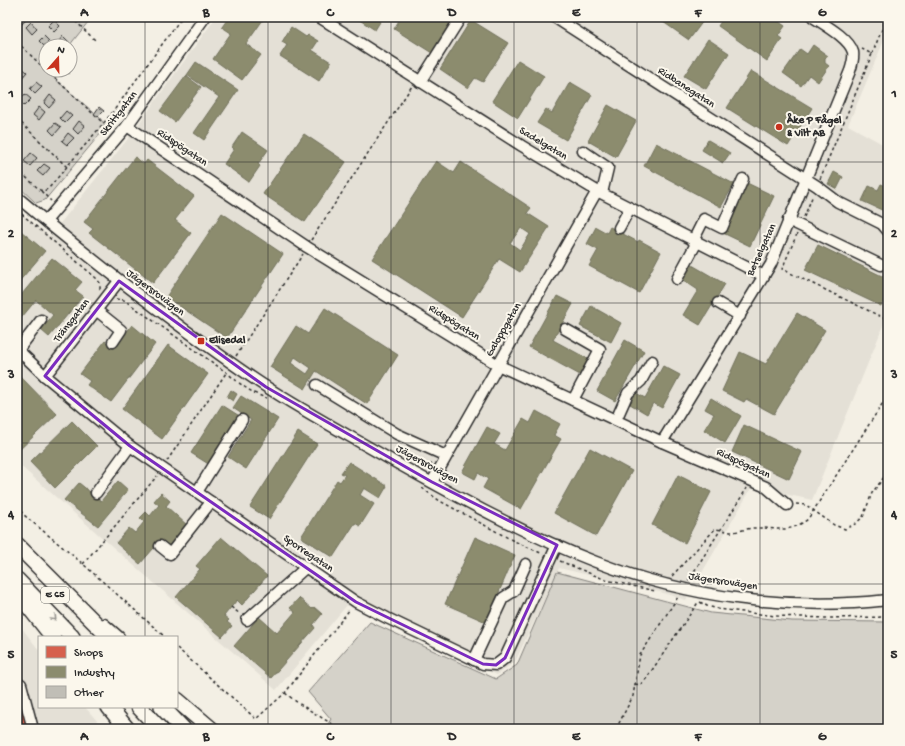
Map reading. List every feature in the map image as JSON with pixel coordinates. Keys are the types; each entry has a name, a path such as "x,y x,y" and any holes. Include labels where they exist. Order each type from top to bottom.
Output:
{"highway":[{"path":"17,545 108,636"},
{"name":"E 65","path":"17,553 94,636"},
{"name":"E 65","path":"17,580 71,636"},
{"path":"17,592 52,636"},
{"path":"178,701 212,729"},
{"path":"110,708 126,729"},
{"path":"140,708 160,729"},
{"path":"163,708 183,729"}],"street":[{"name":"Skrittgatan","path":"46,221 127,126 205,17"},
{"name":"Sadelgatan","path":"319,17 522,146 600,192 764,276"},
{"path":"418,81 461,17"},
{"name":"Ridbanegatan","path":"554,17 805,179 838,202 882,224 888,231"},
{"name":"Betselgatan","path":"662,442 771,264 850,71 853,54 850,46 844,39 813,17"},
{"name":"Ridspögatan","path":"127,126 307,247 498,365 662,442 766,487 787,505"},
{"name":"Galoppgatan","path":"432,482 498,365 600,192 608,168 583,150"},
{"path":"677,279 695,242 704,219 722,228 743,179"},
{"name":"Jägersrovägen","path":"17,197 119,281 229,368 266,387 316,417 432,482 520,528 597,562 631,574 709,594 802,604 861,603 888,600"},
{"path":"619,228 630,208"},
{"path":"788,220 881,265"},
{"name":"Tränsgatan","path":"45,376 119,281"},
{"path":"718,303 740,316"},
{"path":"96,310 121,330 112,342"},
{"path":"17,350 42,320"},
{"path":"565,329 600,349 573,400"},
{"name":"Sporregatan","path":"17,350 45,376 130,446 356,602 483,664 496,665 504,658 557,545"},
{"path":"616,420 628,393 641,381 652,361"},
{"path":"318,385 397,434 446,456"},
{"path":"197,492 242,420"},
{"path":"96,493 130,446"},
{"path":"160,546 170,554 211,502"},
{"path":"17,545 30,554 79,602 119,636"},
{"path":"474,660 503,598 514,591 526,564"},
{"path":"248,620 302,570 304,566"},
{"path":"17,600 43,636"},
{"path":"17,685 20,684 33,729"},
{"path":"178,694 212,729"},
{"path":"106,708 126,729"}],"path":[{"path":"71,17 95,40"},
{"path":"17,169 42,191 49,188 112,113 182,17"},
{"path":"872,54 887,17"},
{"path":"17,42 38,62"},
{"path":"54,78 103,123"},
{"path":"268,399 258,396 240,384 229,368 307,247 418,81"},
{"path":"17,119 67,167"},
{"path":"787,505 806,505 834,525 845,529 855,524 863,517 872,493 888,472"},
{"path":"687,583 751,481"},
{"path":"17,506 24,515 83,564 164,636"},
{"path":"616,729 633,696 640,655 679,595"},
{"path":"635,684 640,685 644,682 699,601"},
{"path":"178,649 256,719 285,693 356,602"},
{"path":"701,604 745,613 788,616 826,618 888,617"},
{"path":"231,607 248,620"},
{"path":"285,693 298,703 340,729"}],"highlighted area":[{"path":"119,281 266,387 432,482 557,545 505,658 496,665 483,664 356,602 130,446 45,376"}],"shaded area":[{"path":"17,17 92,17 75,38 38,38 38,78 54,78 100,118 106,127 45,200 36,203 17,185"},
{"path":"216,17 888,17 888,31 848,125 888,147 888,314 812,500 752,487 686,600 660,592 559,568 515,662 497,675 347,605 276,690 17,463 17,210 50,236 127,140"},
{"path":"557,572 711,613 792,621 888,622 888,729 325,729 331,719 308,692 370,622 496,679 517,665"},
{"path":"17,622 38,649 38,708 86,708 104,729 17,729"}],"building: Shops":[{"path":"18,690 28,729 17,729"}],"building: Industry":[{"path":"229,17 265,17 246,44 261,55 242,80 213,59 231,33 222,27"},
{"path":"355,17 383,17 375,30"},
{"path":"401,17 456,17 432,53 394,29"},
{"path":"656,17 706,17 689,40"},
{"path":"724,17 772,17 785,26 778,36 782,39 767,61 718,26"},
{"path":"471,20 508,43 483,82 475,78 468,88 440,69"},
{"path":"291,27 306,37 308,35 318,41 312,50 331,62 319,81 280,56 287,45 282,42"},
{"path":"708,39 729,53 706,89 684,76"},
{"path":"813,45 828,56 825,59 825,63 829,66 818,82 809,75 801,86 783,73 800,49 807,54"},
{"path":"518,60 544,76 518,118 492,101"},
{"path":"196,62 238,90 204,140 194,133 219,97 187,75"},
{"name":"Åke P Fågel & Vilt AB","path":"751,71 812,108 788,146 727,108"},
{"path":"186,76 201,87 175,122 160,111"},
{"path":"570,82 592,95 566,140 537,123 546,109 552,113"},
{"path":"608,105 636,121 616,157 588,141"},
{"path":"242,132 268,150 258,164 260,166 249,182 224,164 234,149 232,147"},
{"path":"304,134 346,162 305,222 263,194"},
{"path":"708,140 730,153 723,163 702,150"},
{"path":"656,143 734,184 721,207 644,166"},
{"path":"135,157 144,164 147,160 194,196 175,220 191,233 153,283 89,233 93,229 84,222"},
{"path":"436,161 454,173 461,162 531,208 527,213 549,227 520,272 499,259 462,317 372,259","holes":["521,228 530,234 520,250 510,243"]},
{"path":"834,172 843,177 837,189 828,184"},
{"path":"747,183 774,196 750,246 723,233"},
{"path":"881,184 888,187 888,203 884,211 862,201 869,186 878,190"},
{"path":"222,213 283,254 227,338 166,297"},
{"path":"596,227 607,233 610,227 661,252 639,293 589,266 598,250 587,244"},
{"path":"21,231 45,251 17,284 17,235"},
{"path":"818,245 888,279 888,291 881,306 805,270"},
{"path":"52,258 82,282 75,290 83,296 49,337 41,330 53,315 36,300 22,317 17,313 17,300"},
{"path":"692,265 725,284 700,325 683,315 698,290 683,280"},
{"path":"557,296 573,304 553,340 588,359 580,375 529,347"},
{"path":"591,306 621,323 611,342 580,326"},
{"path":"325,308 398,355 367,404 316,371 305,389 270,367 296,326 308,334","holes":["295,357 311,368 307,374 291,363"]},
{"path":"797,313 825,330 774,414 746,399 744,402 722,391 740,352 766,364"},
{"path":"132,325 155,344 111,402 87,385 90,381 80,374 105,341 114,349"},
{"path":"625,340 644,351 615,401 597,391"},
{"path":"168,345 208,374 162,439 122,409"},
{"path":"663,366 680,375 662,408 653,403 647,414 630,404 636,393 645,398"},
{"path":"20,376 57,414 17,452 17,378"},
{"path":"231,390 237,394 233,401 227,397"},
{"path":"241,396 278,419 246,469 228,457 251,420 233,408"},
{"path":"711,398 741,416 725,443 704,430 714,414 705,409"},
{"path":"222,405 241,417 210,465 191,453"},
{"path":"536,411 560,424 554,435 561,439 521,509 483,488 488,479 478,473 475,479 462,472 487,427 500,434 494,444 505,450 523,419 530,423"},
{"path":"72,421 97,446 55,488 30,462"},
{"path":"744,425 802,452 789,479 732,452"},
{"path":"298,432 317,444 269,519 250,507"},
{"path":"590,448 632,471 596,536 554,513"},
{"path":"349,462 387,486 380,498 364,488 360,495 374,504 360,526 355,523 333,557 301,537 337,480 340,482 345,475 341,473"},
{"path":"678,475 711,492 685,543 652,525"},
{"path":"118,481 128,490 98,526 64,500 79,483 101,501"},
{"path":"161,493 170,501 166,506 188,526 169,548 160,541 140,564 116,543 129,528 135,533 144,522 140,518 146,512 150,516 159,505 154,501"},
{"path":"221,537 267,576 242,605 237,600 224,616 229,620 227,622 232,626 222,637 176,597 200,569 196,566"},
{"path":"475,537 515,555 486,622 445,604"},
{"path":"299,598 312,609 314,607 322,614 313,625 315,628 271,678 234,646 259,617 277,633 295,612 290,608"}],"building: Other":[{"path":"17,17 22,17 26,20 20,26 17,23"},
{"path":"54,20 60,26 54,32 48,26"},
{"path":"31,22 37,29 32,34 26,27"},
{"path":"21,67 27,72 20,80 17,77 17,72"},
{"path":"36,82 42,87 35,94 30,89"},
{"path":"25,94 31,99 24,106 19,101"},
{"path":"50,95 56,100 49,108 44,103"},
{"path":"39,107 45,112 39,120 33,115"},
{"path":"99,107 104,111 98,117 94,114"},
{"path":"66,111 72,116 65,123 60,118"},
{"path":"79,121 85,126 78,134 73,129"},
{"path":"55,123 61,127 54,135 49,130"},
{"path":"68,133 74,138 67,145 62,141"},
{"path":"31,153 37,158 30,166 24,161"},
{"path":"44,164 50,168 43,176 37,171"}],"place":[{"name":"Åke P Fågel & Vilt AB","path":"779,127"},
{"name":"Elisedal","path":"201,341"}]}
